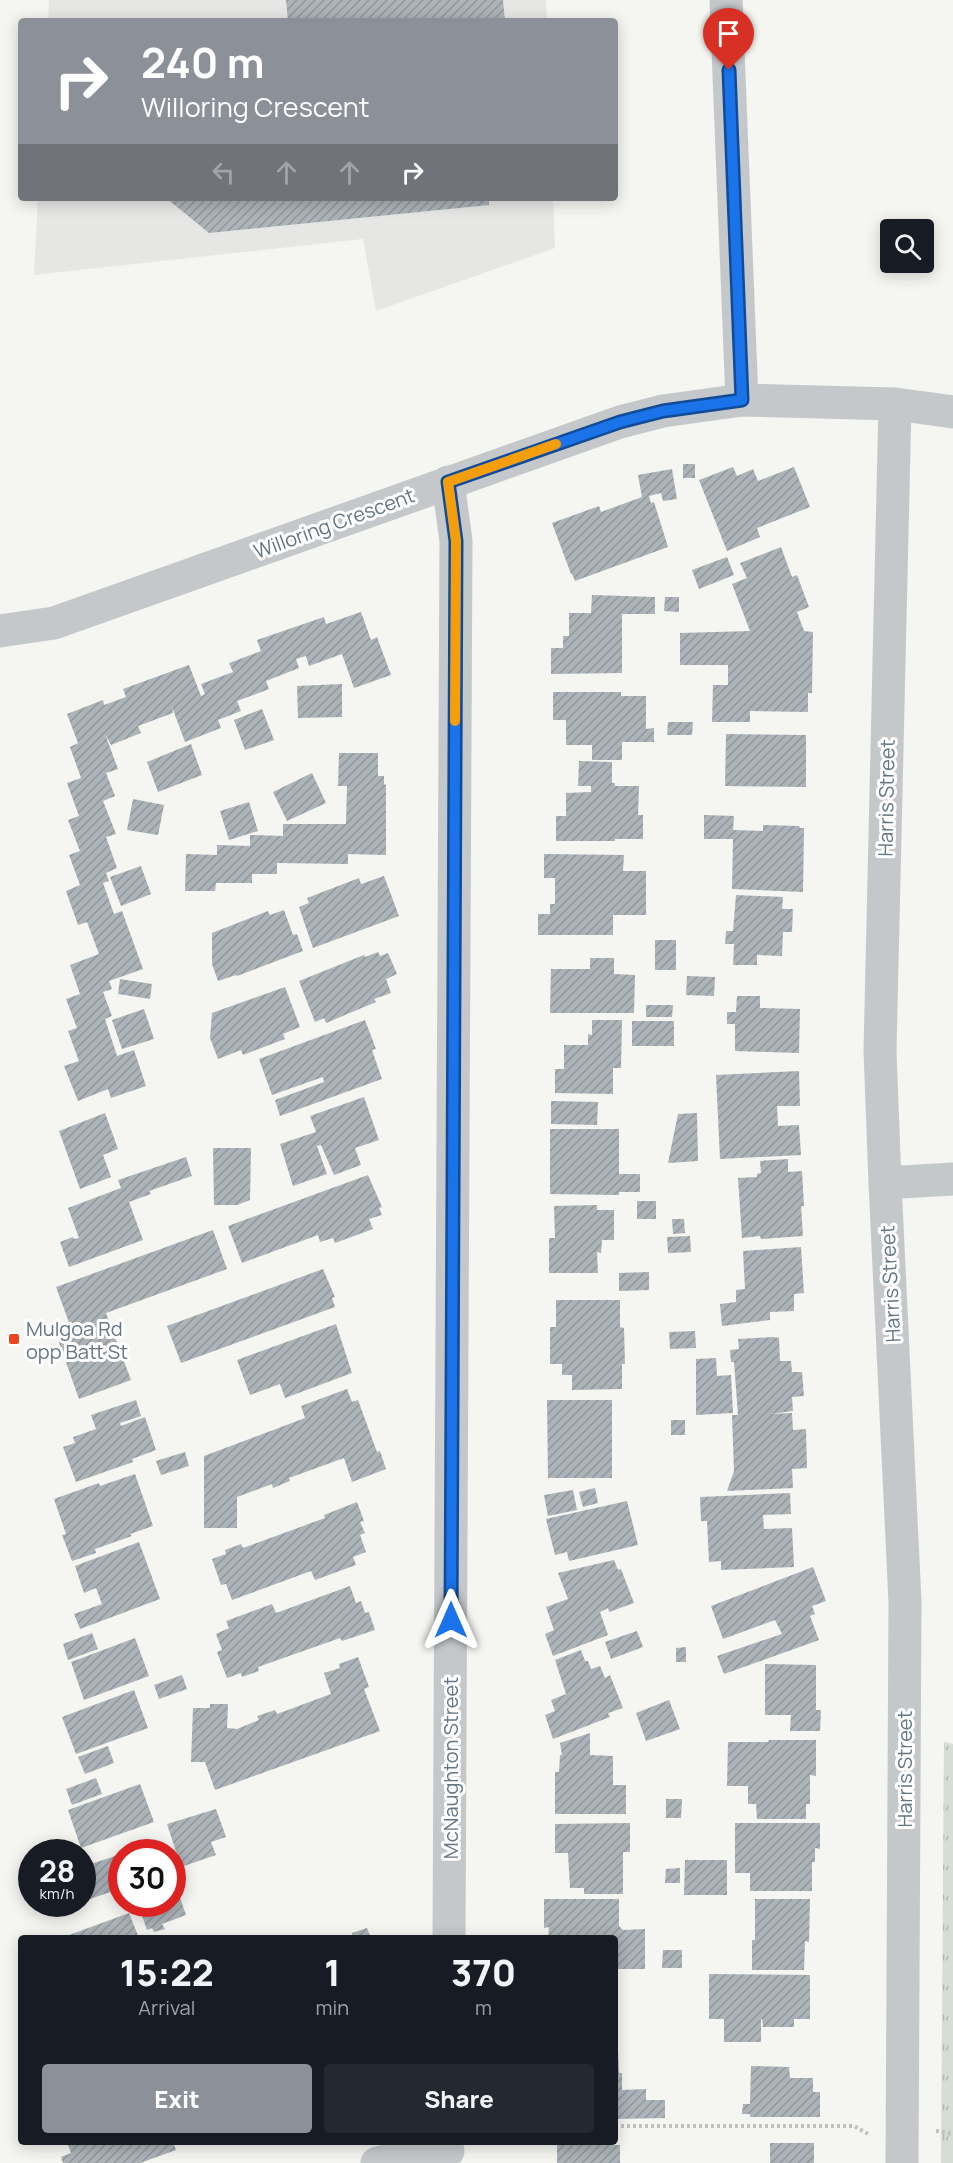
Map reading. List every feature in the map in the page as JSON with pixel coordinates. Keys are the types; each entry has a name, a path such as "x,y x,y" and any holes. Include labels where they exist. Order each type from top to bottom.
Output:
{"street":[{"path":"726,0 742,400"},
{"name":"Willoring Crescent","path":"0,631 54,623 620,422 663,411 742,400 895,404 953,412"},
{"name":"Harris Street","path":"895,404 881,1040 885,1183 905,1602 902,2163"},
{"name":"McNaughton Street","path":"448,482 456,541 449,1935"},
{"path":"885,1183 953,1179"},
{"path":"377,2163 411,2155 448,2152"}],"path":[{"path":"618,2126 854,2126 875,2138"},
{"path":"933,2130 953,2134"}],"shaded area":[{"path":"49,0 546,0 547,18 48,18"},
{"path":"38,201 553,201 555,248 376,311 363,239 34,275"}],"green space":[{"path":"944,1742 953,1744 953,2163 941,2163"}],"building":[{"path":"286,0 503,0 505,18 288,18"},
{"path":"170,201 489,201 489,205 209,233"},
{"path":"683,464 695,464 695,478 683,478"},
{"path":"733,467 737,476 753,469 758,481 794,467 810,507 757,528 760,537 727,551 699,480"},
{"path":"672,469 677,499 663,501 661,493 649,496 651,503 654,502 668,547 575,581 552,523 599,506 601,512 642,497 638,475"},
{"path":"781,547 792,577 797,575 809,607 797,612 804,631 813,632 812,693 808,693 808,712 750,711 750,722 712,722 713,685 728,685 728,665 680,665 680,633 750,631 732,584 747,578 740,563"},
{"path":"727,557 734,575 699,589 692,570"},
{"path":"592,595 655,597 655,614 622,614 622,673 551,674 551,648 563,648 563,636 569,636 569,613 591,613"},
{"path":"665,597 679,597 679,612 664,611"},
{"path":"361,612 371,640 377,637 391,675 354,688 342,654 309,666 306,656 296,659 299,668 266,681 269,689 237,701 241,711 218,720 221,728 185,742 172,707 173,713 138,726 141,733 111,745 105,734 118,769 106,773 115,796 103,801 116,834 106,837 117,868 106,873 109,881 103,883 114,914 122,911 143,969 109,981 112,989 103,992 112,1016 105,1019 117,1056 134,1050 146,1086 111,1098 108,1089 78,1101 64,1066 79,1061 68,1031 77,1028 66,999 80,994 70,965 99,954 87,922 78,925 66,891 80,885 69,855 80,851 68,820 79,816 67,783 81,778 70,747 78,743 67,714 103,700 104,705 126,697 123,689 189,665 201,696 205,694 201,684 233,672 229,663 261,651 257,640 324,617 326,624"},
{"path":"342,684 342,717 298,718 297,686"},
{"path":"553,692 621,692 621,696 646,696 646,729 654,728 654,742 622,742 622,760 592,760 592,745 566,745 566,720 553,720"},
{"path":"262,709 274,740 245,750 234,720"},
{"path":"668,722 693,722 692,735 667,735"},
{"path":"726,734 806,735 806,787 725,786"},
{"path":"191,744 202,775 158,792 147,762"},
{"path":"339,753 378,753 378,776 384,776 384,785 386,784 386,855 348,854 348,864 277,863 277,874 252,874 252,883 216,883 215,891 185,891 186,854 217,855 217,845 250,846 250,835 283,836 283,824 346,824 347,786 338,786"},
{"path":"579,761 612,762 612,783 615,783 615,786 639,786 638,815 643,815 643,839 556,841 556,816 566,816 566,793 591,792 591,786 578,786"},
{"path":"312,773 326,803 287,821 273,792"},
{"path":"133,799 164,805 158,835 127,830"},
{"path":"249,802 258,831 229,840 220,811"},
{"path":"704,815 734,816 733,830 763,831 763,825 804,828 803,892 732,889 733,839 704,839"},
{"path":"544,854 624,855 623,871 646,871 646,915 613,915 613,935 538,935 538,914 550,914 550,904 555,904 555,878 544,878"},
{"path":"141,866 151,894 121,906 110,877"},
{"path":"384,876 399,916 313,948 299,907 309,903 307,898 359,878 361,884"},
{"path":"736,895 783,897 782,909 793,909 792,932 783,932 782,956 757,955 757,965 733,965 734,944 725,944 726,931 733,931"},
{"path":"284,910 293,935 297,934 303,951 218,981 212,964 212,933 268,911 270,915"},
{"path":"655,940 676,940 676,970 655,970"},
{"path":"378,952 380,956 388,953 397,974 386,979 391,993 374,999 376,1002 326,1023 324,1018 315,1022 299,981 364,955 365,957"},
{"path":"590,958 614,958 614,974 635,975 634,1013 550,1013 551,969 590,969"},
{"path":"687,976 715,977 714,996 686,995"},
{"path":"120,979 152,984 150,999 118,994"},
{"path":"285,987 300,1027 283,1034 285,1039 243,1055 241,1050 218,1059 210,1038 212,1013"},
{"path":"737,996 760,996 760,1008 800,1009 799,1053 735,1051 735,1024 727,1024 727,1012 736,1012"},
{"path":"646,1005 673,1005 672,1017 646,1017"},
{"path":"144,1009 154,1039 122,1049 112,1020"},
{"path":"365,1020 376,1049 372,1050 382,1079 280,1116 275,1100 324,1082 323,1077 272,1095 259,1059"},
{"path":"592,1020 622,1020 621,1068 613,1068 613,1094 555,1093 555,1069 564,1069 564,1045 588,1045 588,1034 592,1035"},
{"path":"632,1021 674,1021 674,1046 632,1046"},
{"path":"799,1071 800,1106 777,1106 778,1126 799,1125 801,1155 720,1159 716,1075"},
{"path":"364,1097 379,1140 355,1148 361,1165 334,1175 321,1145 317,1146 327,1174 293,1186 280,1144 316,1132 310,1116"},
{"path":"551,1101 598,1102 597,1125 551,1124"},
{"path":"105,1113 118,1149 103,1155 111,1177 80,1189 59,1131"},
{"path":"697,1113 698,1161 668,1163 678,1114"},
{"path":"550,1129 619,1129 619,1174 640,1174 640,1192 619,1192 619,1195 550,1194"},
{"path":"213,1148 251,1148 250,1200 237,1205 214,1205"},
{"path":"186,1157 192,1176 149,1191 151,1194 129,1202 143,1240 69,1267 60,1242 73,1237 74,1239 79,1238 68,1208 121,1188 118,1180"},
{"path":"788,1159 788,1172 802,1171 803,1236 742,1238 738,1178 757,1177 757,1174 761,1173 760,1161"},
{"path":"368,1175 382,1207 379,1208 382,1215 369,1219 373,1229 335,1243 333,1238 320,1242 318,1235 242,1263 228,1226"},
{"path":"637,1201 656,1201 656,1219 637,1219"},
{"path":"597,1205 597,1210 614,1210 614,1240 602,1240 601,1253 597,1252 598,1273 549,1273 549,1238 555,1238 554,1206"},
{"path":"672,1219 684,1219 685,1233 673,1234"},
{"path":"213,1230 227,1269 106,1313 131,1380 79,1399 56,1334 71,1328 56,1287"},
{"path":"690,1236 691,1252 668,1253 667,1237"},
{"path":"801,1247 804,1293 794,1294 794,1311 770,1312 770,1320 722,1326 720,1304 736,1302 736,1290 745,1289 743,1251"},
{"path":"323,1269 335,1297 332,1298 335,1307 181,1363 167,1326"},
{"path":"649,1272 649,1290 619,1291 619,1273"},
{"path":"556,1300 620,1300 620,1327 624,1328 625,1364 622,1364 622,1389 572,1390 572,1375 562,1375 562,1364 550,1364 550,1327 556,1327"},
{"path":"336,1324 352,1373 285,1398 280,1384 250,1395 237,1360"},
{"path":"695,1331 696,1348 670,1349 669,1332"},
{"path":"779,1338 780,1361 791,1361 792,1372 802,1372 804,1396 792,1397 793,1411 770,1414 792,1413 793,1430 806,1429 807,1468 792,1469 793,1488 727,1491 734,1471 732,1415 738,1415 734,1362 731,1362 730,1350 739,1349 738,1339"},
{"path":"716,1358 717,1376 731,1375 733,1413 696,1415 696,1359"},
{"path":"347,1389 352,1402 358,1400 377,1452 380,1451 386,1469 352,1482 344,1458 289,1478 290,1481 273,1488 272,1484 237,1497 237,1528 204,1528 204,1456 305,1418 301,1406"},
{"path":"136,1400 141,1416 120,1423 121,1426 145,1417 156,1450 132,1459 133,1462 76,1482 63,1447 75,1443 73,1437 96,1429 91,1415"},
{"path":"547,1400 612,1400 612,1478 548,1478"},
{"path":"671,1420 685,1420 685,1435 671,1435"},
{"path":"185,1452 189,1466 161,1475 156,1461"},
{"path":"135,1474 153,1526 95,1549 96,1553 72,1561 62,1535 66,1534 54,1499 99,1483 100,1486"},
{"path":"595,1488 598,1503 583,1507 579,1492"},
{"path":"573,1490 577,1510 548,1516 544,1495"},
{"path":"790,1493 791,1514 763,1515 764,1529 792,1528 794,1567 721,1570 721,1561 709,1562 707,1521 701,1521 700,1497"},
{"path":"627,1501 638,1545 569,1561 567,1552 555,1555 546,1519"},
{"path":"357,1502 364,1521 360,1522 365,1533 360,1535 366,1552 353,1557 356,1565 315,1580 311,1571 232,1600 226,1584 221,1585 212,1559 226,1554 225,1550 241,1544 243,1548 325,1518 324,1515"},
{"path":"139,1542 160,1599 80,1629 74,1614 102,1604 96,1588 84,1593 75,1566"},
{"path":"614,1560 618,1570 621,1569 634,1603 609,1612 608,1608 600,1612 608,1635 553,1656 545,1634 554,1630 546,1607 568,1599 558,1573"},
{"path":"813,1567 826,1601 812,1606 815,1614 810,1616 819,1640 724,1674 717,1656 782,1634 775,1620 723,1639 711,1606"},
{"path":"350,1586 356,1603 361,1601 365,1613 369,1612 375,1630 342,1641 340,1638 258,1667 259,1671 242,1677 241,1673 227,1678 217,1652 222,1650 216,1634 229,1628 226,1621 272,1604 276,1613"},
{"path":"637,1631 643,1647 611,1659 605,1642"},
{"path":"92,1633 98,1649 68,1660 63,1644"},
{"path":"135,1638 149,1676 84,1700 71,1662"},
{"path":"686,1647 686,1662 676,1662 676,1648"},
{"path":"581,1650 591,1669 600,1666 605,1678 610,1675 623,1708 608,1713 610,1717 553,1739 545,1715 555,1711 551,1700 566,1694 555,1660"},
{"path":"358,1657 369,1687 364,1689 380,1731 215,1790 205,1762 191,1762 193,1708 210,1708 210,1704 228,1704 227,1728 237,1729 259,1720 257,1716 275,1710 277,1714 331,1694 324,1673 340,1668 339,1664"},
{"path":"765,1664 816,1665 816,1710 821,1710 820,1731 790,1731 791,1715 765,1715"},
{"path":"182,1675 187,1689 159,1699 154,1685"},
{"path":"134,1690 148,1728 76,1754 62,1717"},
{"path":"669,1700 680,1729 646,1741 636,1713"},
{"path":"590,1733 590,1755 613,1756 613,1785 626,1785 626,1814 555,1814 555,1772 559,1772 560,1755 562,1755 560,1743"},
{"path":"769,1740 816,1740 816,1776 810,1775 810,1804 806,1804 806,1819 757,1819 756,1804 748,1804 748,1786 727,1786 728,1742 768,1742"},
{"path":"108,1746 114,1763 85,1774 78,1757"},
{"path":"96,1778 102,1794 72,1805 66,1789"},
{"path":"140,1784 154,1822 96,1843 96,1839 78,1839 68,1810"},
{"path":"666,1799 682,1799 681,1818 666,1818"},
{"path":"216,1809 226,1837 211,1842 216,1855 186,1865 186,1839 172,1839 167,1824"},
{"path":"630,1823 630,1852 623,1852 623,1894 584,1894 584,1888 570,1888 568,1853 555,1853 555,1824"},
{"path":"735,1823 820,1823 820,1849 815,1848 815,1862 812,1862 812,1891 750,1891 750,1873 735,1873"},
{"path":"108,1858 108,1893 96,1897 96,1862"},
{"path":"685,1860 727,1860 727,1895 684,1895"},
{"path":"680,1868 680,1883 665,1883 666,1869"},
{"path":"544,1899 619,1899 619,1926 623,1930 645,1929 645,1969 618,1969 618,1935 548,1935 549,1927 544,1928"},
{"path":"755,1899 810,1899 809,1942 805,1941 804,1970 752,1970"},
{"path":"118,1917 131,1917 138,1935 69,1935"},
{"path":"142,1917 181,1917 162,1924 165,1929 154,1932 152,1928 147,1930"},
{"path":"367,1928 370,1935 352,1935 352,1933"},
{"path":"663,1950 682,1950 682,1968 662,1968"},
{"path":"709,1974 810,1975 810,2019 794,2019 794,2027 763,2027 761,2019 761,2042 724,2042 724,2019 709,2019"},
{"path":"618,2051 622,2090 646,2089 646,2100 665,2100 665,2118 618,2119"},
{"path":"751,2066 789,2067 790,2078 813,2078 813,2092 820,2092 820,2117 750,2117 750,2114 742,2114 743,2104 750,2104"},
{"path":"770,2143 814,2143 814,2163 770,2163"},
{"path":"68,2145 174,2145 176,2150 140,2163 63,2163 61,2157 71,2153"},
{"path":"557,2145 620,2145 620,2163 557,2163"}],"slow traffic":[{"path":"455,721 456,541 448,482 556,444"}],"place":[{"name":"Mulgoa Rd opp Batt St","path":"14,1339"}],"route":[{"path":"451,1620 456,541 448,482 620,422 663,411 742,400 729,70"}]}
